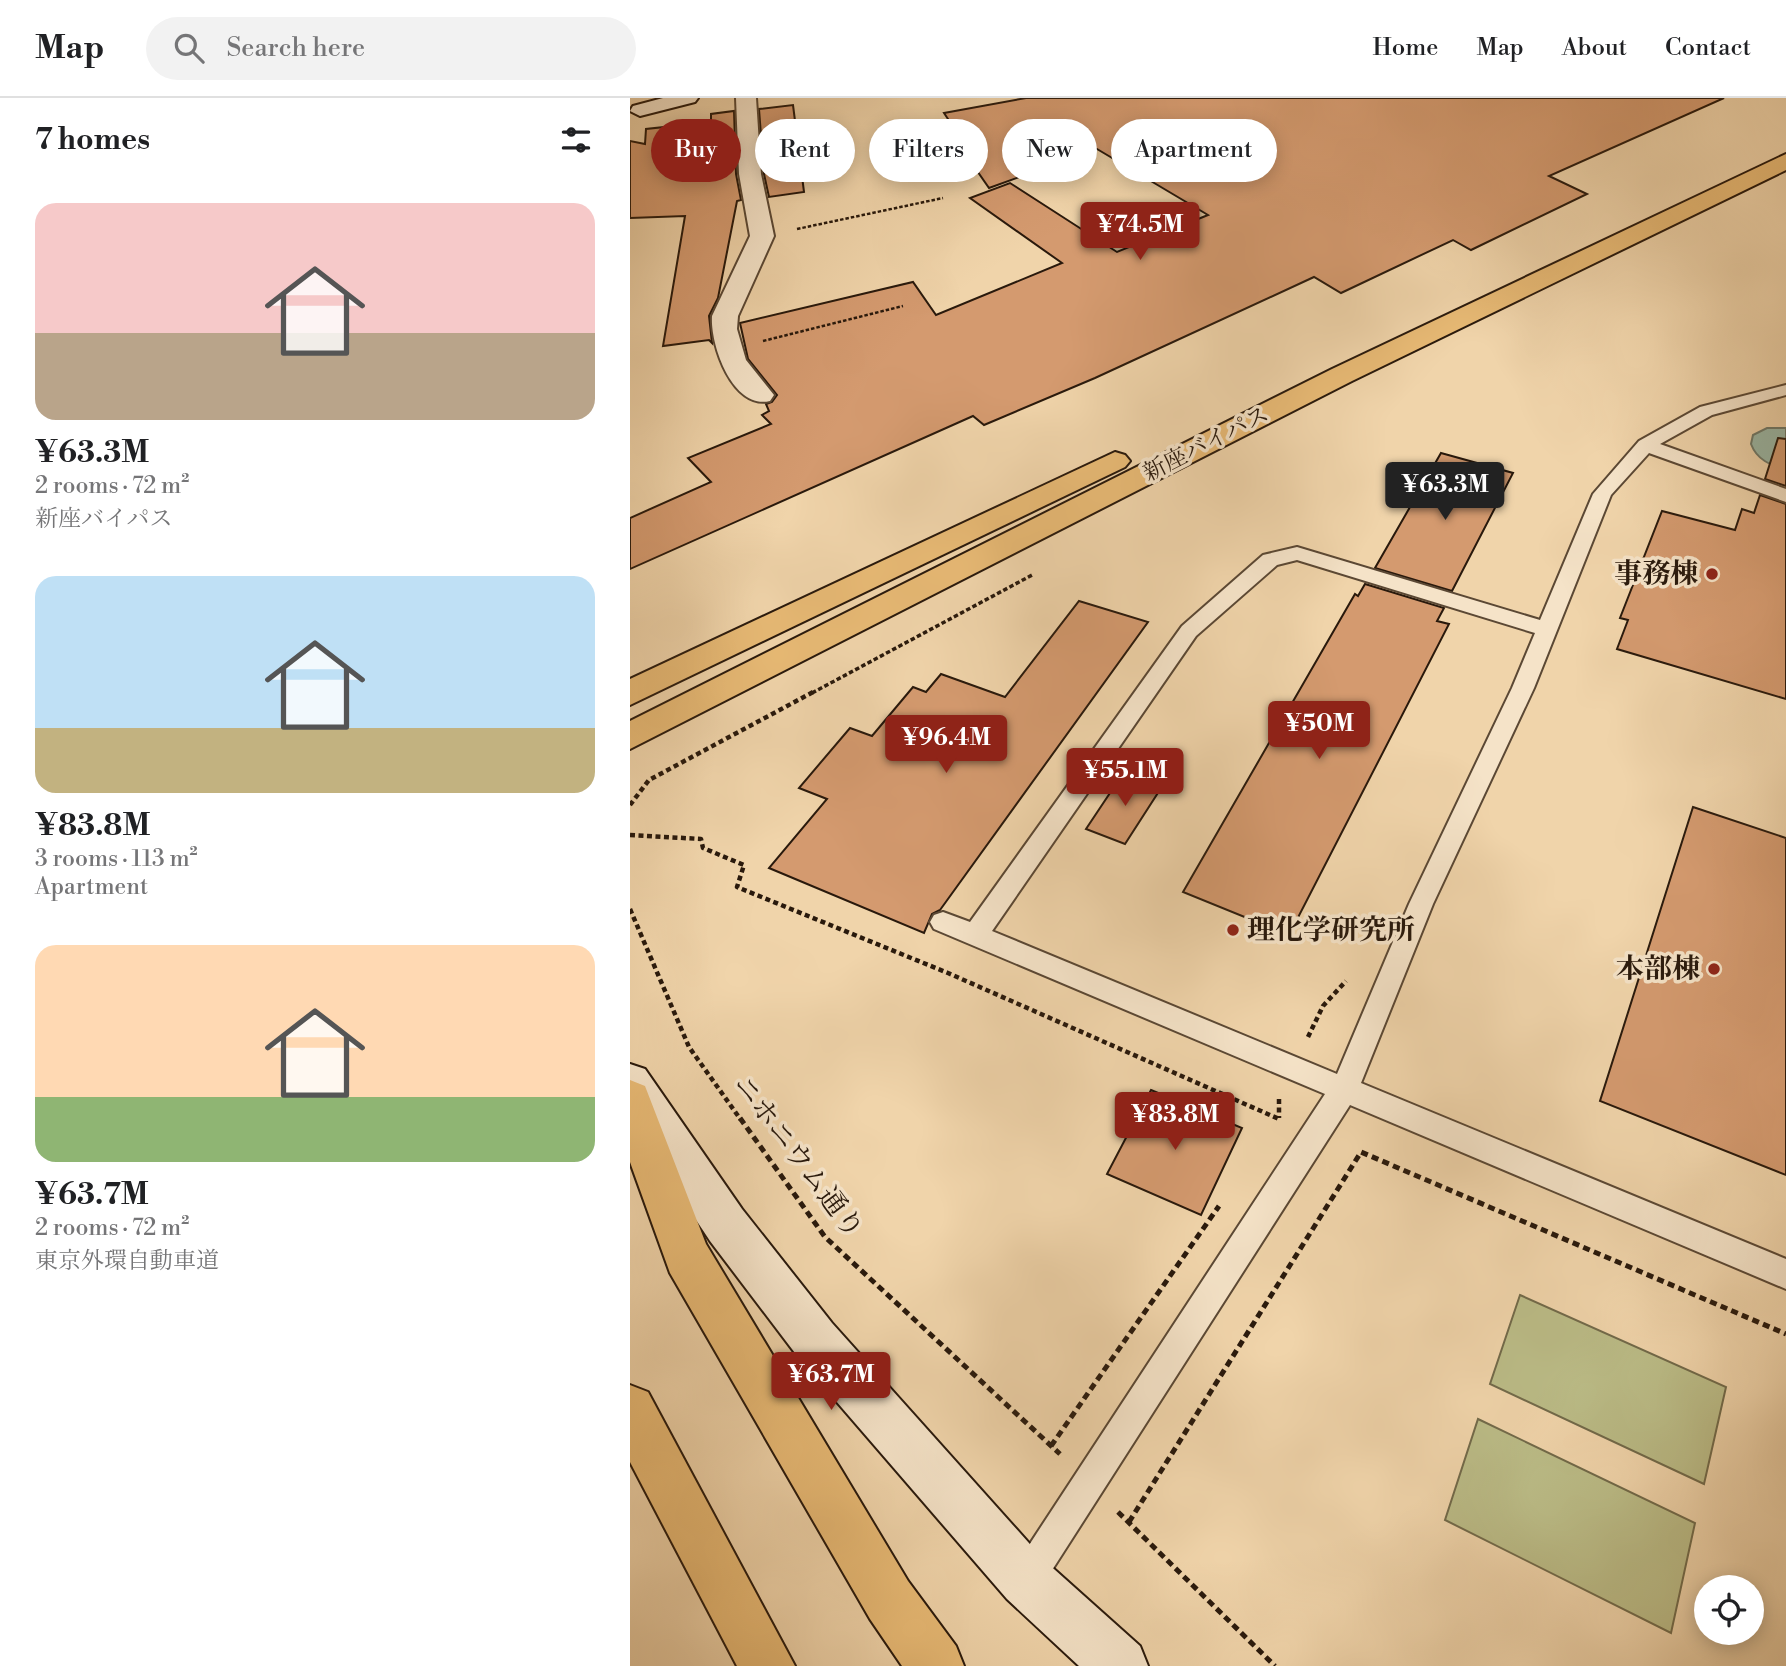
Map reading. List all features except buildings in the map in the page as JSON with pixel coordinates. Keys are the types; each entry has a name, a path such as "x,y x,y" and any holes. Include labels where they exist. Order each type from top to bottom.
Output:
{"highway":[{"name":"新座バイパス","path":"630,693 1786,142"},
{"name":"新座バイパス","path":"630,736 1342,375 1786,161"},
{"path":"630,1100 687,1257 889,1600 936,1666"},
{"path":"630,1410 767,1666"}],"street":[{"path":"633,112 660,98"},
{"path":"633,112 688,98"},
{"path":"746,98 750,174 762,236 726,316 724,331 732,364 760,395"},
{"path":"630,1083 726,1225 815,1340 1026,1580 1120,1666"}],"lane":[{"path":"1026,1580 1345,1088 1421,904 1522,688 1602,494 1621,466 1678,422 1733,401 1786,390"},
{"path":"1645,445 1786,496"},
{"path":"975,935 1189,631 1270,560 1297,553 1545,629"},
{"path":"943,922 1345,1088 1786,1275"}],"path":[{"path":"762,236 943,198"},
{"path":"729,350 903,306"},
{"path":"630,835 701,839 704,848 744,865 737,887 948,972 1279,1119 1786,1334"},
{"name":"ニホニウム通り","path":"630,909 688,1047 825,1237 1089,1482 1275,1666"},
{"path":"1271,1130 1279,1119 1279,1098 1323,1006 1344,986 1350,974"},
{"path":"1129,1522 1361,1152"},
{"path":"1051,1446 1224,1198"}],"green space":[{"path":"1520,1295 1726,1387 1704,1484 1490,1384"},
{"path":"1478,1419 1695,1523 1671,1633 1445,1520"}],"shaded area":[{"path":"1767,428 1786,428 1786,469 1765,461 1751,444 1753,435"}],"place":[{"name":"事務棟","path":"1712,574"},
{"name":"理化学研究所","path":"1233,930"},
{"name":"本部棟","path":"1714,969"}]}
